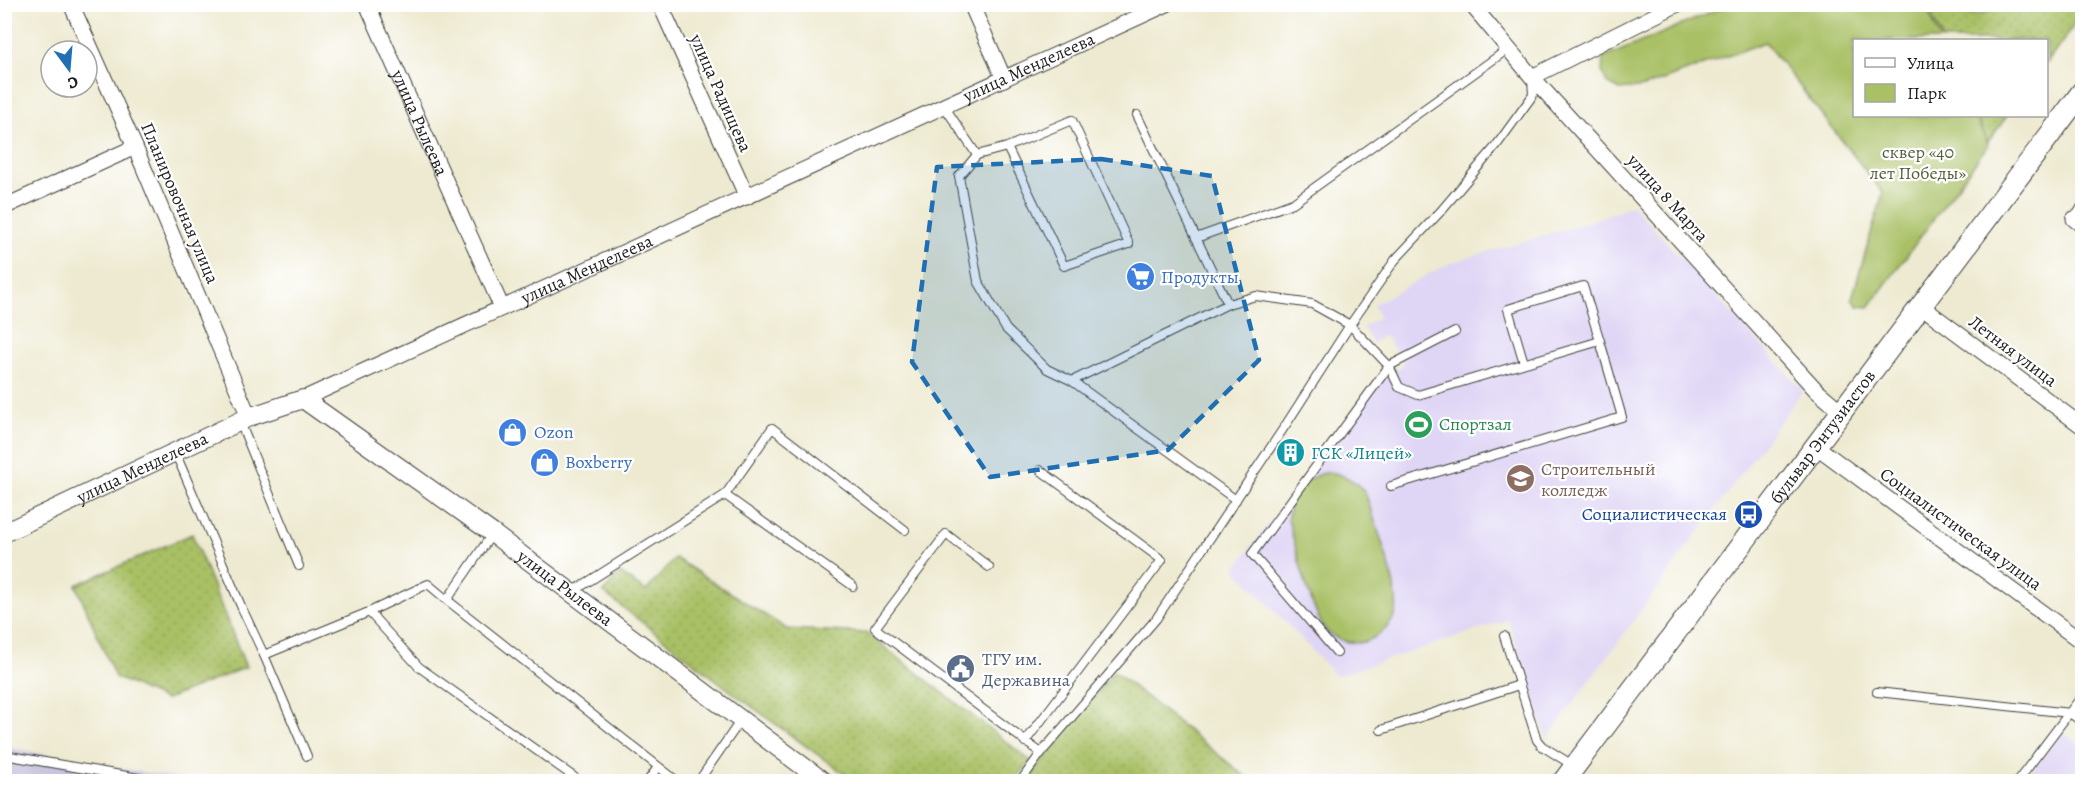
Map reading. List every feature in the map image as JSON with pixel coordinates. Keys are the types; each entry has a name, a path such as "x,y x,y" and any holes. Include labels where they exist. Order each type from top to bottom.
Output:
{"main road":[{"name":"бульвар Энтузиастов","path":"1569,774 2082,92"}],"street":[{"name":"Планировочная улица","path":"71,4 135,147 245,420"},
{"name":"улица Рылеева","path":"368,4 502,308"},
{"name":"улица Радищева","path":"660,4 747,197"},
{"path":"971,4 1004,79"},
{"name":"улица Менделеева","path":"4,533 245,420 303,399 1167,4"},
{"name":"улица 8 Марта","path":"1471,4 1532,77 1817,391 1842,412"},
{"path":"1532,77 1677,4"},
{"path":"4,207 135,147"},
{"name":"Летняя улица","path":"1921,306 2082,426"},
{"name":"улица Рылеева","path":"303,399 492,533 742,718 824,782"},
{"name":"Социалистическая улица","path":"1817,447 2082,642"}],"lane":[{"path":"1196,238 1293,202 1508,49"},
{"path":"1020,782 1041,753 1156,620 1395,260 1440,213 1533,95 1532,77"},
{"path":"944,106 977,155"},
{"path":"1137,115 1228,304"},
{"path":"1007,147 1064,266 1129,244 1072,120 1007,147 977,155 959,176 978,281 1006,329 1047,369 1072,381 1236,500"},
{"path":"1390,486 1622,417 1583,286 1508,309 1524,363"},
{"path":"1072,381 1228,304 1256,296 1312,304 1350,326 1389,366 1399,387 1418,395 1600,340"},
{"path":"1337,653 1252,554 1389,366 1455,332"},
{"path":"245,420 299,566"},
{"path":"572,592 725,495 772,428 905,530"},
{"path":"175,452 307,756"},
{"path":"1025,742 1162,560 1040,470"},
{"path":"725,495 853,586"},
{"path":"447,600 492,533"},
{"path":"989,567 946,534 875,628 1041,753"},
{"path":"264,655 369,612 428,584 678,782"},
{"path":"369,612 419,667 581,782"},
{"path":"1504,636 1539,742 1569,774"},
{"path":"1381,730 1520,685"},
{"path":"1877,692 2070,713 2082,722"},
{"path":"2017,782 2082,696"},
{"path":"698,782 742,718"},
{"path":"4,755 162,782"},
{"path":"647,782 658,767"}],"highlighted area":[{"path":"1101,159 1212,176 1259,360 1168,450 990,477 912,362 937,167"}],"shaded area":[{"name":"Строительный колледж","path":"1632,205 1803,390 1547,739 1508,620 1336,676 1235,569 1376,380 1404,365 1385,335 1372,343 1363,327 1380,317 1373,305 1450,263 1589,222"},
{"path":"2062,732 2082,746 2082,781 2024,781"},
{"path":"5,747 190,781 5,781"}],"green space":[{"name":"cквер «40 лет Победы»","path":"1731,4 1925,5 1941,39 1853,39 1853,117 1975,117 1988,145 1869,307 1858,306 1852,298 1883,193 1765,42 1644,87 1620,90 1607,83 1602,72 1603,58"},
{"path":"1927,5 1951,5 1970,15 1982,14 2004,5 2082,5 2082,14 2048,62 2048,39 1943,39"},
{"path":"1976,117 2006,117 1988,142"},
{"path":"1329,472 1349,479 1365,492 1394,586 1396,611 1389,625 1373,638 1359,643 1341,640 1331,635 1321,623 1304,578 1288,519 1291,501 1299,488 1312,478"},
{"path":"192,534 246,667 165,700 115,677 76,585"},
{"path":"675,558 787,629 866,633 1031,761 1014,781 854,781 733,693 603,592 620,573 646,591"},
{"path":"1114,671 1251,781 1025,782"}],"place":[{"name":"Продукты","path":"1140,277"},
{"name":"Спортзал","path":"1418,424"},
{"name":"Ozon","path":"513,432"},
{"name":"ГСК «Лицей»","path":"1290,453"},
{"name":"Boxberry","path":"544,462"},
{"name":"Строительный колледж","path":"1520,479"},
{"name":"Социалистическая","path":"1748,514"},
{"name":"ТГУ им. Державина","path":"961,669"}]}
